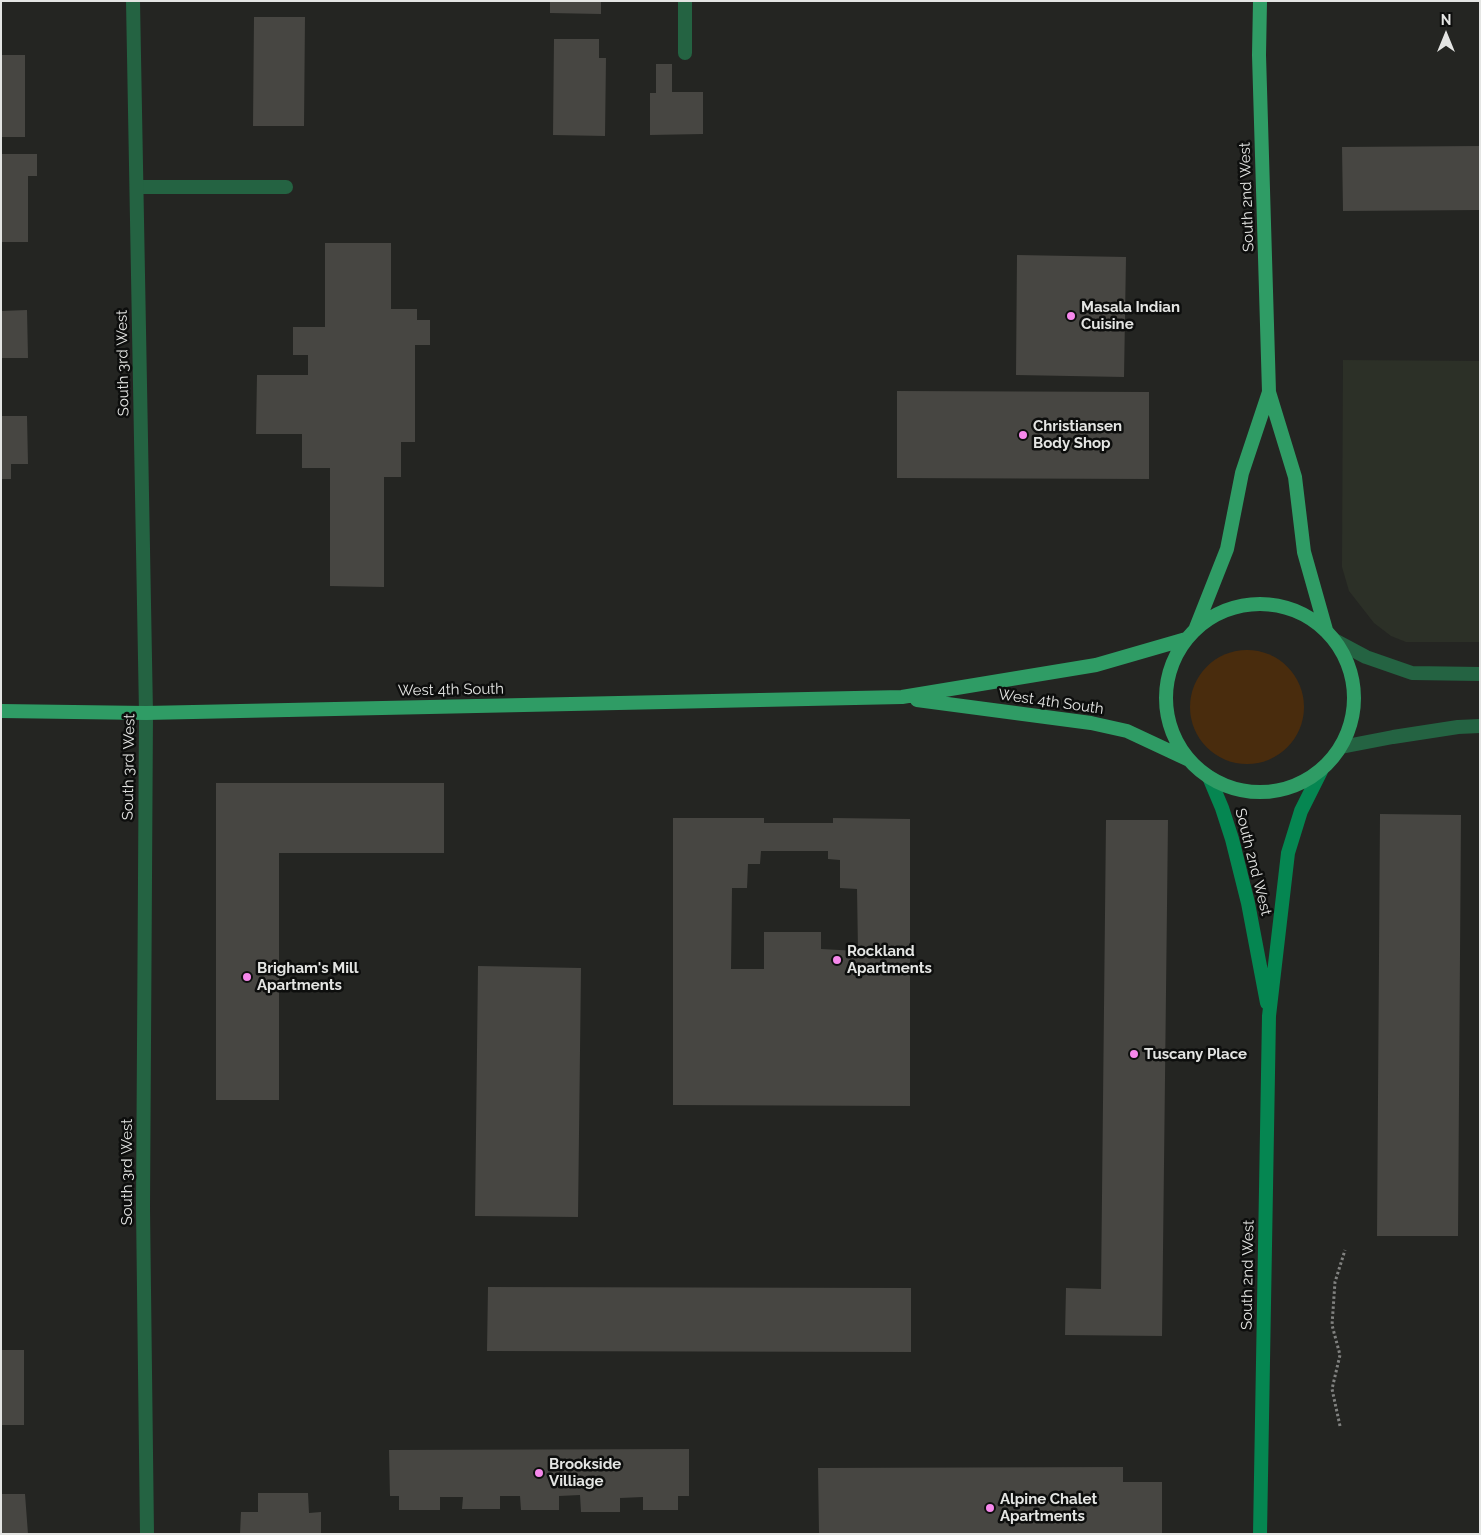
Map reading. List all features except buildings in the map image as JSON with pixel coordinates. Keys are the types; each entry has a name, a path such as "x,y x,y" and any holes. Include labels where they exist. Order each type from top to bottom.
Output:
{"main road":[{"name":"South 2nd West","path":"1260,1 1259,55 1269,392 1295,477 1304,552 1326,630"},
{"name":"South 2nd West","path":"1190,634 1227,549 1242,473 1269,392"},
{"path":"1260,603 1284,606 1307,615 1326,630 1336,641 1350,666 1355,693 1352,721 1342,747 1321,771 1295,786 1266,792 1236,789 1209,777 1189,760 1174,738 1167,713 1166,687 1173,662 1190,634 1214,615 1236,606 1260,603"},
{"name":"West 4th South","path":"1,711 146,713 902,697 1096,665 1190,634"},
{"name":"West 4th South","path":"902,697 1092,723 1127,731 1189,760"},
{"name":"South 2nd West","path":"1260,1534 1269,1016 1288,853 1301,811 1321,771"},
{"name":"South 2nd West","path":"1209,777 1222,808 1236,854 1248,903 1269,1016"}],"street":[{"name":"South 3rd West","path":"133,1 146,713 143,1208 147,1534"},
{"path":"685,1 685,52"},
{"path":"137,187 286,187"},
{"path":"1336,641 1366,657 1412,673 1480,674"},
{"path":"1342,747 1458,727 1480,726"}],"path":[{"path":"1340,1426 1332,1390 1340,1355 1332,1325 1335,1282 1345,1250"}],"shaded area":[{"path":"1343,360 1480,361 1480,642 1406,642 1391,636 1374,623 1349,591 1342,567"},
{"path":"1247,650 1269,654 1288,666 1300,685 1304,707 1300,729 1288,748 1269,760 1247,764 1225,760 1206,748 1194,729 1190,707 1194,685 1206,666 1225,654"}],"place":[{"name":"Masala Indian Cuisine","path":"1071,316"},
{"name":"Christiansen Body Shop","path":"1023,435"},
{"name":"Rockland Apartments","path":"837,960"},
{"name":"Brigham's Mill Apartments","path":"247,977"},
{"name":"Tuscany Place","path":"1134,1054"},
{"name":"Brookside Villiage","path":"539,1473"},
{"name":"Alpine Chalet Apartments","path":"990,1508"}]}
